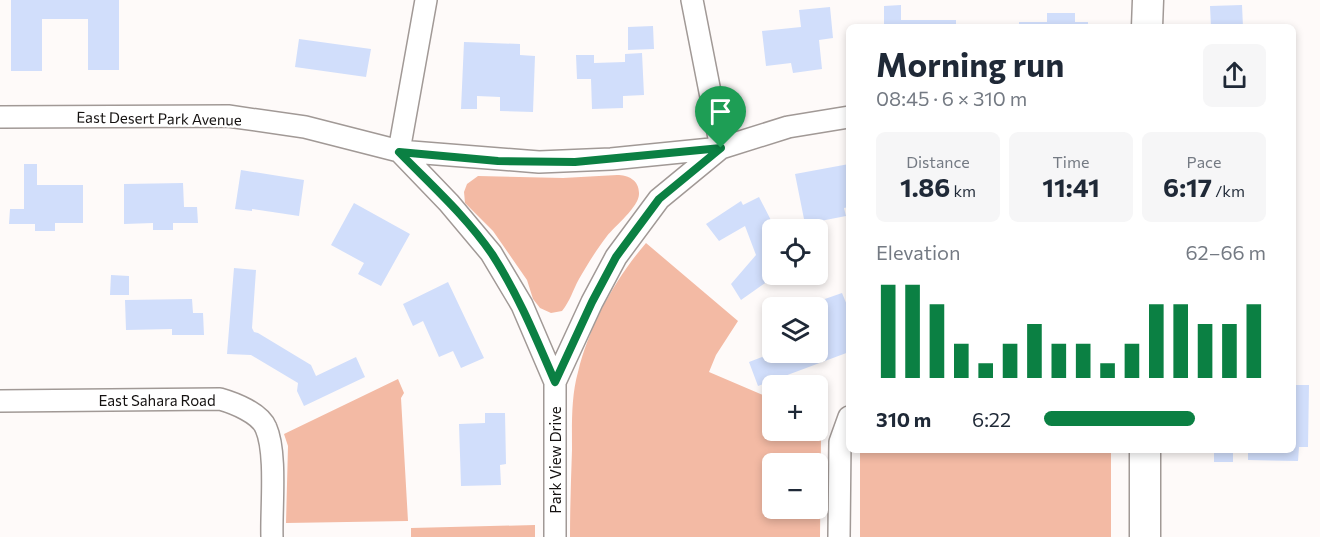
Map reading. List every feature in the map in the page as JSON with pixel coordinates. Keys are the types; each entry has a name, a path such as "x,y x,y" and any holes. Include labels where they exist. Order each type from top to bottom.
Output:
{"street":[{"path":"399,152 426,0"},
{"path":"692,0 721,148"},
{"path":"1147,24 1148,0"},
{"name":"East Desert Park Avenue","path":"0,117 228,116 305,127 399,152 498,161 575,162 721,148 788,127 846,117"},
{"name":"Park View Drive","path":"555,382 592,302 616,257 659,199 721,148"},
{"name":"Park View Drive","path":"399,152 449,203 491,253 522,305 555,382 555,537"},
{"name":"East Sahara Road","path":"0,400 220,399 242,406 266,426 271,452 272,537"},
{"path":"839,537 840,442 846,425"},
{"path":"1145,453 1145,537"}],"shaded area":[{"path":"617,175 629,177 639,188 636,204 607,236 579,279 562,311 551,313 540,308 533,299 527,280 493,231 465,203 464,192 467,184 478,176 563,178"},
{"path":"646,243 738,321 716,355 709,372 762,395 762,441 821,441 821,453 762,453 762,519 820,519 820,537 570,537 572,411 576,381 596,320 624,272"},
{"path":"398,379 404,393 401,398 408,521 286,523 288,446 284,434"},
{"path":"860,453 1111,453 1111,537 860,537"},
{"path":"535,525 535,537 411,537 411,528"}],"building":[{"path":"11,0 119,0 119,70 88,70 88,19 42,19 42,71 11,71"},
{"path":"901,5 901,20 956,20 956,24 884,24 884,6"},
{"path":"1242,5 1243,24 1211,24 1210,6"},
{"path":"830,7 833,38 819,40 822,69 793,73 791,63 766,66 762,31 801,27 799,10"},
{"path":"1047,13 1075,13 1075,22 1088,22 1088,24 1019,24 1019,22 1047,22"},
{"path":"653,26 654,49 628,50 628,27"},
{"path":"299,39 371,49 366,77 295,67"},
{"path":"464,42 520,44 520,55 535,56 533,112 500,111 500,97 477,96 477,109 461,109"},
{"path":"642,53 644,95 623,96 623,108 592,109 591,79 577,79 576,55 594,55 594,63 625,62 625,54"},
{"path":"24,164 37,164 37,185 83,185 83,223 55,223 55,231 35,231 35,224 9,224 10,209 24,209"},
{"path":"846,165 846,208 844,208 846,216 828,220 804,219 795,174"},
{"path":"241,170 304,180 299,216 252,209 252,211 235,209"},
{"path":"183,183 184,207 197,207 198,223 173,223 173,230 153,230 153,223 124,224 124,184"},
{"path":"759,197 770,219 762,219 762,285 741,300 731,284 756,255 745,226 719,241 706,224 741,201 743,205"},
{"path":"354,203 410,234 381,286 358,274 364,263 331,245"},
{"path":"234,268 256,270 252,328 254,332 311,365 316,376 356,357 365,377 304,406 297,391 298,383 251,355 227,354"},
{"path":"111,275 129,276 129,295 110,295"},
{"path":"448,282 484,358 461,368 453,351 439,357 423,321 413,326 403,304"},
{"path":"842,293 846,303 846,353 828,360 828,298"},
{"path":"192,299 193,313 203,313 204,335 172,335 172,329 126,330 125,300"},
{"path":"762,357 762,363 820,363 787,375 762,375 762,385 758,386 749,362"},
{"path":"1296,385 1309,385 1308,447 1299,447 1298,461 1248,460 1248,453 1296,453"},
{"path":"485,413 505,413 506,464 500,465 501,485 461,486 459,424 485,423"},
{"path":"1214,453 1233,453 1233,462 1214,462"}],"route":[{"path":"721,148 659,199 616,257 592,302 555,382 522,305 491,253 449,203 399,152 498,161 575,162 721,148"}]}
